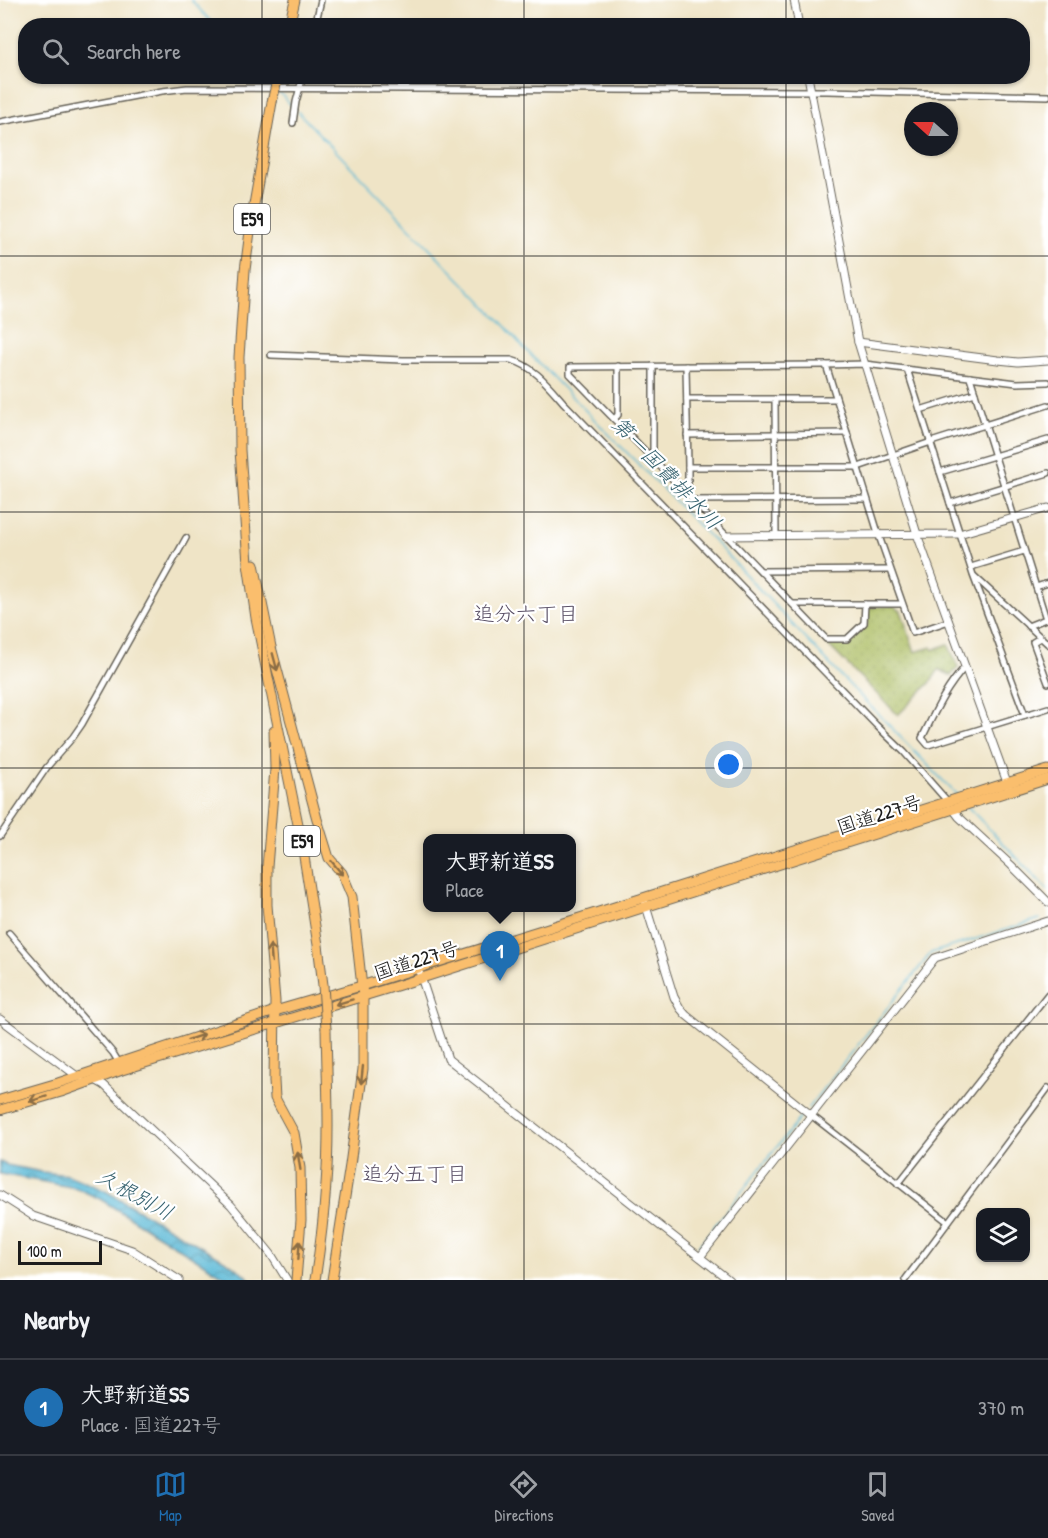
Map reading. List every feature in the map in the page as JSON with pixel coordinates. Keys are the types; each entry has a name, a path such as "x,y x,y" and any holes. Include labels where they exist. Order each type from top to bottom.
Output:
{"highway":[{"path":"291,18 295,0"},
{"name":"E59","path":"276,84 252,216 245,270 239,357 240,450 242,491 254,582 256,618 302,844 323,985 328,1111 327,1163 315,1280"},
{"path":"254,582 326,849 329,858 342,873 352,897 362,991 363,1069 332,1280"},
{"path":"272,699 275,769 267,867 267,905 275,1011 274,1081 275,1098 294,1133 300,1168 301,1220 296,1280"},
{"name":"国道227号","path":"1009,787 1048,770"},
{"name":"国道227号","path":"0,1110 275,1023 362,991 969,799 1009,787 1048,779"},
{"name":"国道227号","path":"0,1101 275,1011 362,991"}],"street":[{"path":"317,18 321,0"},
{"path":"794,0 797,18"},
{"path":"293,123 301,84"},
{"path":"810,84 858,342 917,534 1009,787"},
{"path":"0,122 187,88 827,91 1048,96"},
{"path":"858,342 1018,362 1048,360"},
{"path":"271,355 403,360 510,360 526,366 543,379 954,804 959,817 1048,902"},
{"path":"865,604 864,623 847,639 826,639 570,374 570,367 865,364 1017,383 1048,382"},
{"path":"826,365 890,570 913,633 949,621"},
{"path":"614,419 618,415 618,366"},
{"path":"650,456 653,453 653,366"},
{"path":"687,366 690,498"},
{"path":"907,369 970,567 1025,715"},
{"path":"970,377 1047,619 1028,626"},
{"path":"920,410 975,393"},
{"path":"687,399 836,399"},
{"path":"775,399 776,536"},
{"path":"688,467 858,467 1048,405"},
{"path":"687,435 847,433"},
{"path":"940,472 1048,440"},
{"path":"950,503 1048,473"},
{"path":"690,498 776,500 867,498"},
{"path":"726,536 959,534 1048,508"},
{"path":"0,836 47,767 82,724 186,538"},
{"path":"970,567 1024,551"},
{"path":"761,571 890,570"},
{"path":"973,575 1048,644"},
{"path":"1036,587 1048,583"},
{"path":"793,604 902,604"},
{"path":"1040,638 1034,642 1048,683"},
{"path":"965,667 944,693 922,738 928,745 1048,708"},
{"path":"645,902 674,997 686,1015 948,1222"},
{"path":"700,1257 808,1112 935,958 1048,921"},
{"path":"9,933 113,1053 119,1063"},
{"path":"420,973 448,1059 729,1280"},
{"path":"898,1184 1048,994"},
{"path":"0,1019 77,1076 94,1079 104,1084 231,1205 271,1254 287,1280"},
{"path":"905,1280 1048,1088"},
{"path":"0,1195 33,1216 132,1250 179,1280"}],"green space":[{"path":"894,606 901,611 915,652 932,647 933,650 948,644 958,667 951,676 939,669 930,683 898,715 826,643 848,642 868,624 867,611 870,607"}],"water":[{"path":"0,1162 42,1172 68,1175 104,1190 226,1261 250,1280 230,1280 100,1199 76,1188 0,1174"}],"waterway":[{"name":"第一国費排水川","path":"191,0 208,18"},
{"name":"第一国費排水川","path":"279,92 292,106"},
{"name":"第一国費排水川","path":"298,112 957,795"},
{"name":"第一国費排水川","path":"968,807 1048,890"},
{"path":"808,1108 931,953 1040,919"},
{"path":"698,1247 803,1114"}],"place":[{"name":"大野新道SS","path":"500,981"}],"district":[{"name":"追分六丁目","path":"526,613"},
{"name":"追分五丁目","path":"415,1173"}],"water label":[{"name":"久根別川","path":"135,1194"}]}
